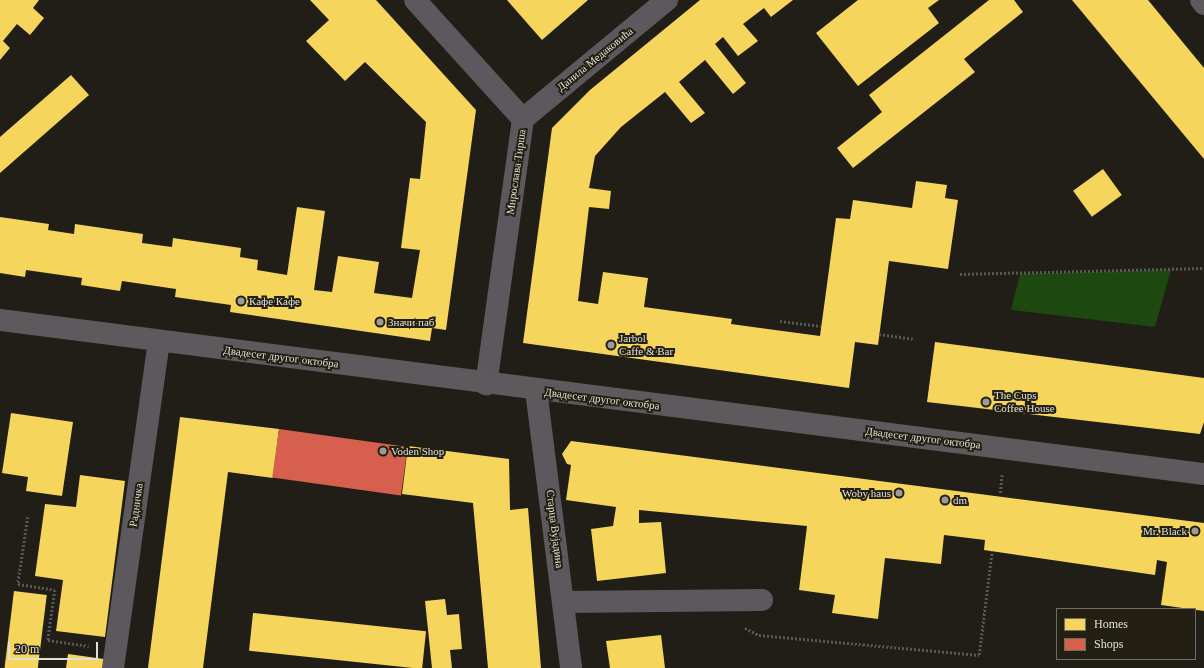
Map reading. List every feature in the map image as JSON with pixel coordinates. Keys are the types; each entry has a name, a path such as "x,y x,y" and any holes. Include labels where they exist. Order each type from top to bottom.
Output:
{"main road":[{"path":"1200,0 1204,4"},
{"name":"Двадесет другог октобра","path":"0,320 486,384 1204,474"}],"street":[{"name":"Мирослава Тирша","path":"415,0 523,119 486,384"},
{"name":"Данила Медаковића","path":"523,119 667,0"},
{"name":"Радничка","path":"114,659 159,341"},
{"name":"Старца Вујадина","path":"536,390 564,602 571,668"},
{"path":"564,602 762,600"}],"path":[{"path":"960,274 1204,268"},
{"path":"780,321 822,326"},
{"path":"879,334 914,339"},
{"path":"28,517 18,584 55,590 48,640 114,659"},
{"path":"739,625 759,635 979,656 992,551"}],"green space":[{"path":"1171,270 1155,327 1011,310 1020,274"}],"building: Homes":[{"path":"0,0 39,0 33,8 44,18 30,35 17,24 3,41 10,48 0,60"},
{"path":"310,0 376,0 476,110 446,330 432,328 430,341 230,312 231,305 175,297 176,289 122,281 120,291 81,285 82,278 26,270 25,277 0,273 0,217 49,224 48,230 74,234 75,224 143,234 142,243 172,247 173,238 241,248 240,257 258,260 257,270 287,275 297,207 325,211 314,290 332,292 338,256 379,262 374,293 412,298 420,250 401,248 410,178 420,179 426,122 365,62 345,81 306,41 329,20"},
{"path":"507,0 588,0 542,40"},
{"path":"700,0 793,0 771,17 764,8 743,24 758,41 738,56 723,37 715,44 746,83 733,94 705,60 679,82 705,113 691,123 665,92 621,127 595,156 589,188 611,191 609,209 589,207 578,301 598,304 603,272 648,278 644,307 732,319 731,324 820,336 836,218 850,219 853,200 912,208 916,181 947,185 945,198 958,200 948,269 889,261 878,345 855,342 849,388 523,343 552,128 590,90"},
{"path":"858,0 939,0 928,8 939,23 858,86 816,33"},
{"path":"989,0 1014,0 1023,12 964,59 975,72 853,168 837,148 882,112 869,95"},
{"path":"1072,0 1148,0 1204,68 1204,159"},
{"path":"71,75 89,95 0,173 0,137"},
{"path":"1103,169 1122,195 1092,217 1073,191"},
{"path":"935,342 1204,378 1204,422 1200,434 927,402"},
{"path":"11,413 73,422 62,496 26,491 28,477 2,473"},
{"path":"180,417 279,429 273,478 228,472 203,668 148,668"},
{"path":"571,441 1204,523 1204,611 1196,610 1196,608 1161,605 1167,562 1157,560 1155,575 984,550 985,540 944,535 941,564 885,558 878,619 832,613 835,595 799,590 807,526 639,510 639,523 661,522 666,573 597,581 591,529 613,526 616,507 566,500 571,465 567,464 562,454"},
{"path":"408,446 509,459 510,510 528,508 541,668 488,668 473,503 402,494"},
{"path":"80,475 125,481 105,637 56,631 63,580 35,576 45,504 76,507"},
{"path":"14,591 47,595 38,668 5,668"},
{"path":"445,599 447,615 459,614 462,649 450,650 452,668 432,668 425,601"},
{"path":"253,613 426,631 422,668 249,651"},
{"path":"661,635 665,668 610,668 606,641"},
{"path":"68,654 104,659 103,668 66,668"}],"building: Shops":[{"path":"279,429 408,447 401,496 272,478"}],"place":[{"name":"Кафе Кафе","path":"241,301"},
{"name":"Значи паб","path":"380,322"},
{"name":"Jarbol Caffe & Bar","path":"611,345"},
{"name":"The Cups Coffee House","path":"986,402"},
{"name":"Voden Shop","path":"383,451"},
{"name":"Woby haus","path":"899,493"},
{"name":"dm","path":"945,500"},
{"name":"Mr. Black","path":"1195,531"}]}
